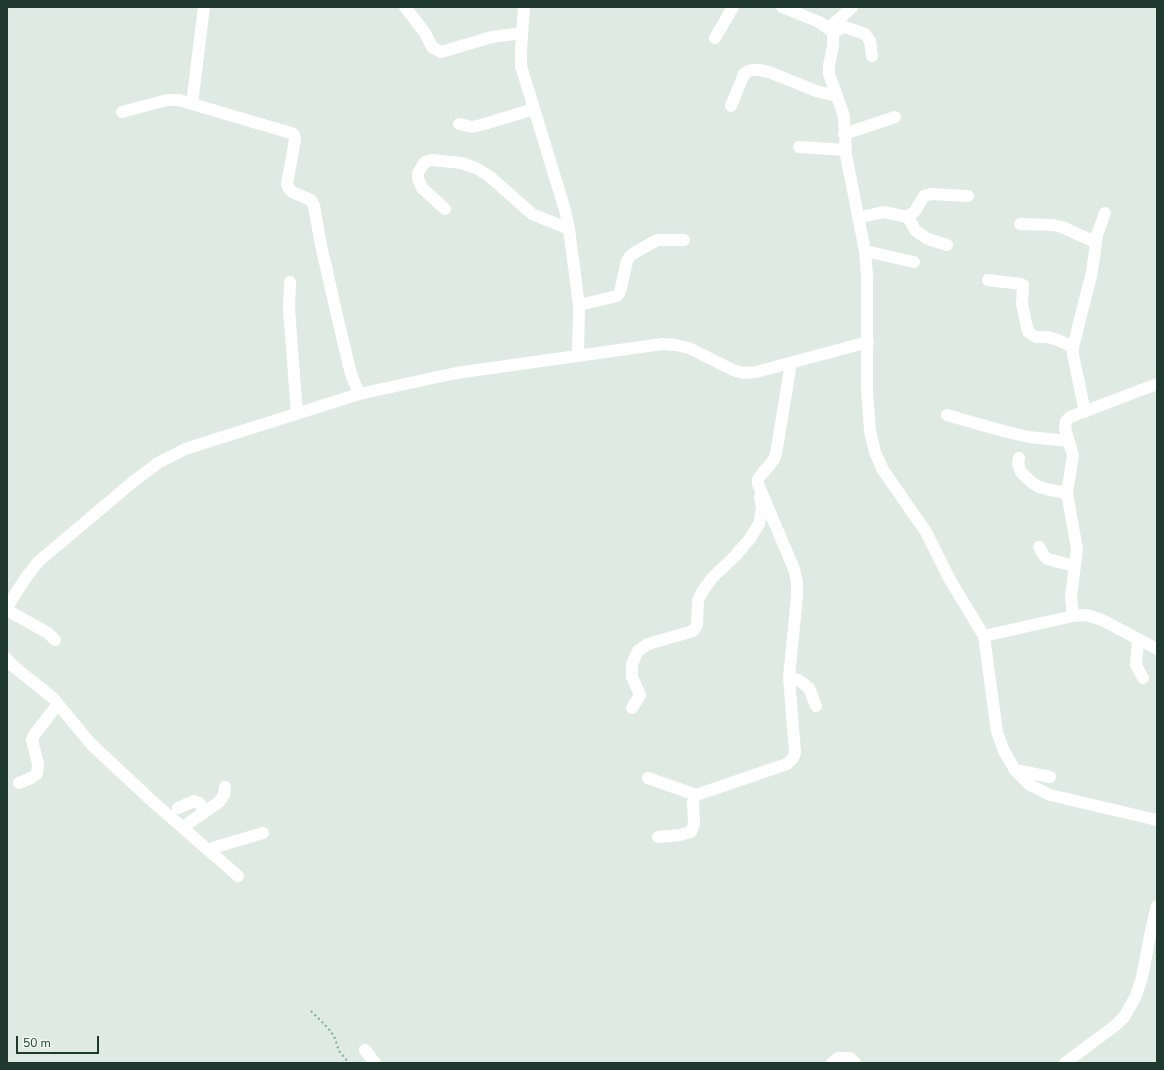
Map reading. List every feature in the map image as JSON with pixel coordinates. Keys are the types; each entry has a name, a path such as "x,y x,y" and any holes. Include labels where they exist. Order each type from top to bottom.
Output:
{"street":[{"path":"192,104 204,7"},
{"path":"405,7 425,33 432,47 442,52 492,37 522,33"},
{"path":"524,7 521,66 565,210 569,230 579,304 578,356"},
{"path":"715,38 733,7"},
{"path":"782,7 819,22 831,30 845,27 865,34 870,41 872,56"},
{"path":"852,7 831,30 833,46 829,65 829,74 844,116 845,150 864,251 868,287 867,391 870,431 874,452 883,470 926,532 950,580 984,636 997,732 1004,751 1015,770 1030,785 1050,795 1157,820"},
{"path":"731,106 744,74 752,70 769,72 816,91 836,96"},
{"path":"122,112 167,100 178,100 294,135 295,140 287,184 289,190 310,200 314,206 321,245 351,374 360,394"},
{"path":"459,124 472,127 534,109"},
{"path":"844,134 894,117"},
{"path":"799,147 845,150"},
{"path":"445,209 422,188 418,179 418,173 425,162 432,160 461,163 476,168 489,176 532,214 569,230"},
{"path":"908,217 915,211 924,196 941,194 968,196"},
{"path":"858,218 883,212 908,217"},
{"path":"1085,412 1073,355 1073,346 1092,272 1095,242 1105,213"},
{"path":"908,217 915,230 920,234 928,239 947,245"},
{"path":"1020,224 1062,227 1095,242"},
{"path":"579,304 617,296 620,292 627,261 634,253 657,240 684,240"},
{"path":"864,251 914,262"},
{"path":"988,280 1023,285 1022,304 1028,332 1036,337 1048,337 1073,346"},
{"path":"290,282 289,309 297,414"},
{"path":"7,607 27,576 39,561 134,481 158,463 185,449 360,394 456,373 662,344 689,348 732,370 756,372 868,342"},
{"path":"632,708 640,695 632,677 632,664 638,651 648,644 693,631 697,625 698,600 700,596 712,578 749,540 758,524 762,508 758,479 773,461 776,454 791,363"},
{"path":"1073,616 1071,597 1077,549 1068,493 1073,456 1065,428 1066,422 1070,417 1157,384"},
{"path":"947,415 1003,432 1029,437 1069,441"},
{"path":"1019,458 1018,464 1021,472 1031,482 1039,487 1068,493"},
{"path":"648,778 696,795 787,764 791,761 795,753 789,677 797,597 797,582 794,569 758,484"},
{"path":"1039,546 1047,559 1075,566"},
{"path":"7,610 48,633 55,640"},
{"path":"984,636 1073,616 1087,616 1102,620 1157,649"},
{"path":"1138,640 1136,665 1143,678"},
{"path":"7,659 53,698 91,744 151,800 184,827 238,876"},
{"path":"789,677 800,681 809,688 816,706"},
{"path":"19,783 37,774 38,764 32,740 34,735 58,704"},
{"path":"1015,770 1050,777"},
{"path":"184,827 219,802 224,795 225,787"},
{"path":"658,837 680,835 691,832 694,824 693,802 696,795"},
{"path":"178,808 191,801 198,801 206,811"},
{"path":"208,849 263,833"},
{"path":"1065,1063 1116,1025 1124,1017 1140,987 1157,906"},
{"path":"365,1050 375,1063"},
{"path":"832,1063 838,1058 850,1058 855,1063"}],"path":[{"path":"311,1011 334,1036 339,1051 349,1063"}]}
